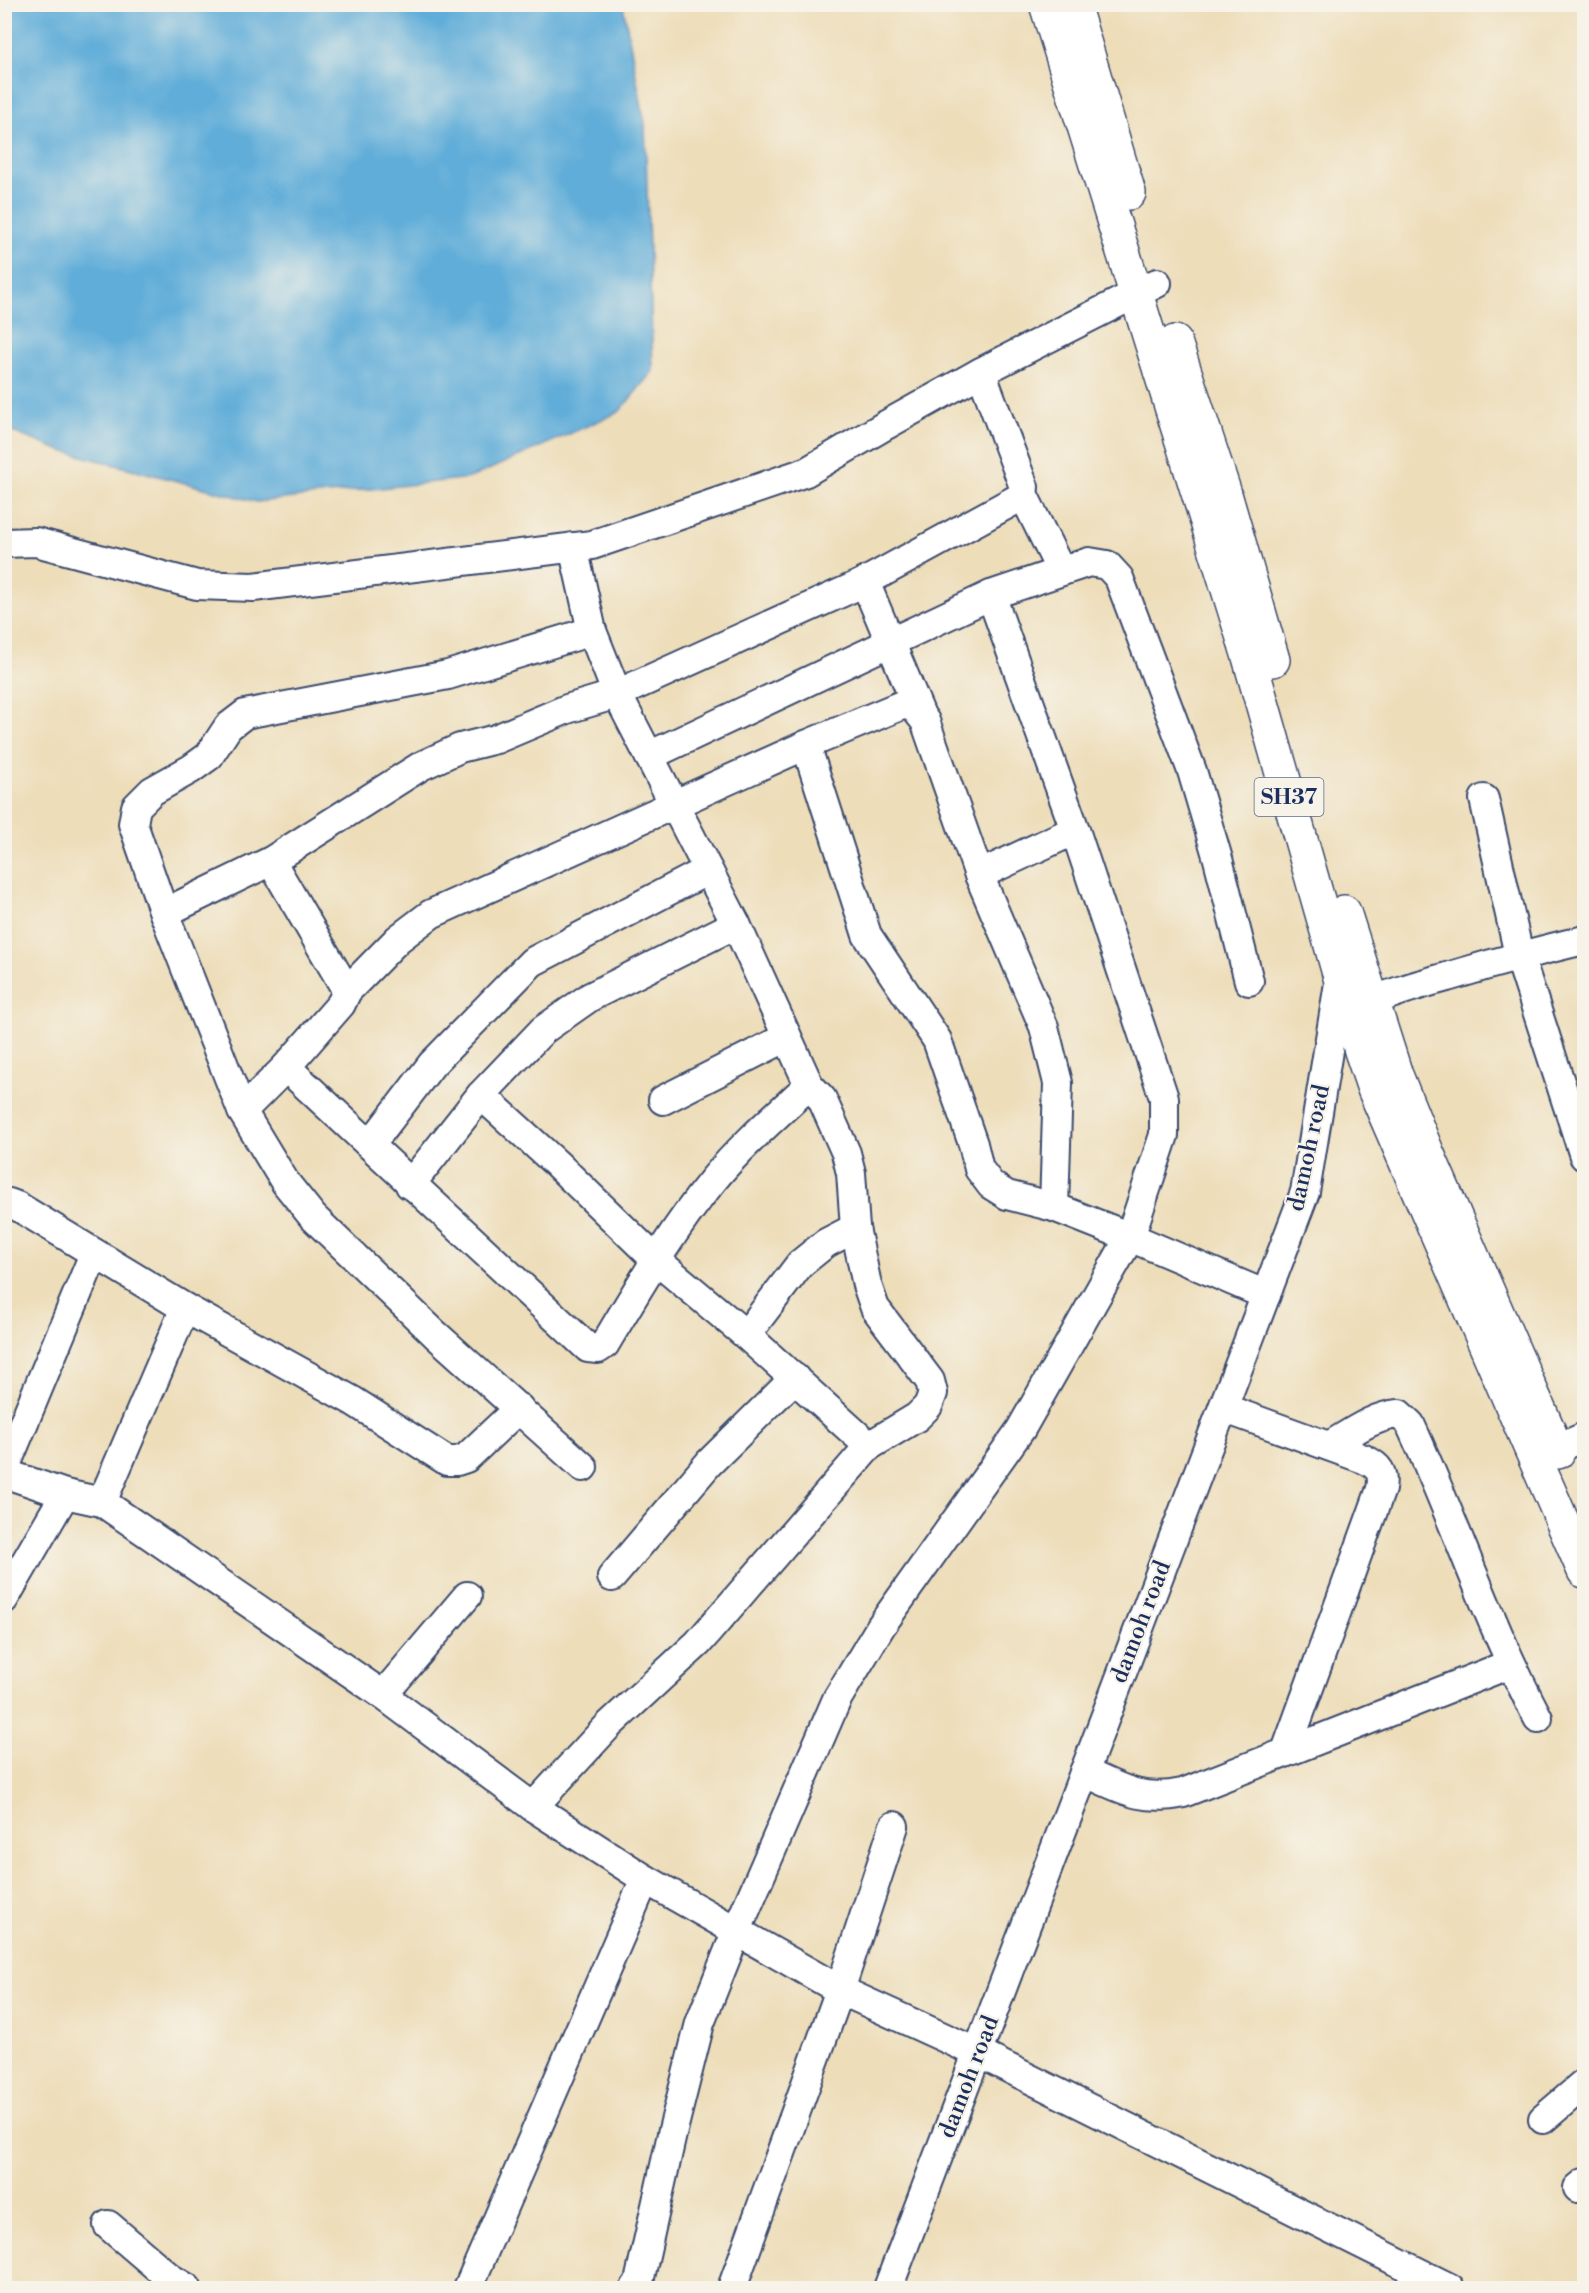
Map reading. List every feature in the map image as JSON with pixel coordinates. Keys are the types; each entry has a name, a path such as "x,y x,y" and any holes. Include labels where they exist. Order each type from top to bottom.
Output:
{"main road":[{"name":"SH37","path":"1046,4 1246,563 1354,945 1374,1089 1584,1570"},
{"name":"SH37","path":"1073,4 1147,288 1340,978 1361,1006 1396,1075 1427,1152 1570,1443 1584,1515"}],"street":[{"path":"4,543 36,542 197,585 253,587 592,545 806,472 981,372 1147,288"},
{"path":"981,372 1019,471 1024,487 1023,494 1061,571"},
{"path":"164,913 271,861 421,766 460,748 496,739 567,709 617,694 865,582 1023,494"},
{"path":"533,1807 608,1726 698,1643 869,1446 917,1418 928,1406 933,1393 930,1381 875,1308 867,1285 855,1228 851,1173 846,1153 822,1100 809,1085 735,924 617,694 592,631 573,547"},
{"path":"649,756 991,595 1089,562 1107,565 1119,578 1192,771 1218,859 1249,981"},
{"path":"865,582 925,721 980,875 1044,1027 1058,1083 1054,1207"},
{"path":"635,2289 639,2282 672,2134 700,2024 737,1930 837,1698 881,1626 1021,1429 1130,1237 1164,1135 1164,1098 1075,830 991,595"},
{"path":"583,1467 435,1334 313,1216 285,1182 242,1111 164,913 133,824 136,807 152,791 191,770 209,756 228,727 245,714 448,675 592,631"},
{"path":"242,1111 286,1067 341,1004 346,991 398,939 431,915 806,745 902,705 913,706 920,713"},
{"path":"806,745 867,935 937,1040 973,1144 979,1169 991,1185 1007,1195 1054,1207 1266,1295"},
{"path":"1484,799 1519,955 1584,1156"},
{"path":"980,875 1075,830"},
{"path":"271,861 346,991"},
{"path":"370,1145 432,1064 532,962 708,870"},
{"path":"410,1185 481,1095 543,1030 590,997 735,924"},
{"path":"1361,1006 1519,955 1584,939"},
{"name":"damoh road","path":"888,2289 1305,1192 1340,978 1354,945"},
{"path":"663,1100 787,1037"},
{"path":"286,1067 410,1185 588,1348 598,1349 605,1344 656,1260 714,1179 758,1132 809,1085"},
{"path":"481,1095 557,1164 656,1260 746,1335 869,1446"},
{"path":"4,1204 17,1206 185,1308 353,1401 447,1461 466,1458 519,1408"},
{"path":"746,1335 800,1263 826,1243 855,1228"},
{"path":"94,1254 4,1471 65,1494 102,1502 383,1695 533,1807 645,1879 840,1990 978,2053 1450,2289"},
{"path":"102,1502 185,1308"},
{"path":"612,1577 709,1463 795,1378"},
{"path":"1222,1408 1375,1464 1383,1478 1286,1751"},
{"path":"1329,1446 1375,1419 1399,1414 1410,1424 1474,1572 1510,1664 1538,1718"},
{"path":"4,1599 65,1494"},
{"path":"383,1695 467,1596"},
{"path":"1084,1772 1126,1791 1149,1797 1183,1793 1510,1664"},
{"path":"732,2289 840,1990 894,1826"},
{"path":"468,2289 645,1879"},
{"path":"1543,2119 1584,2085"},
{"path":"108,2225 170,2278 187,2289"}],"water":[{"path":"4,5 623,5 645,124 653,371 619,412 470,478 257,502 59,450 5,429"}]}
